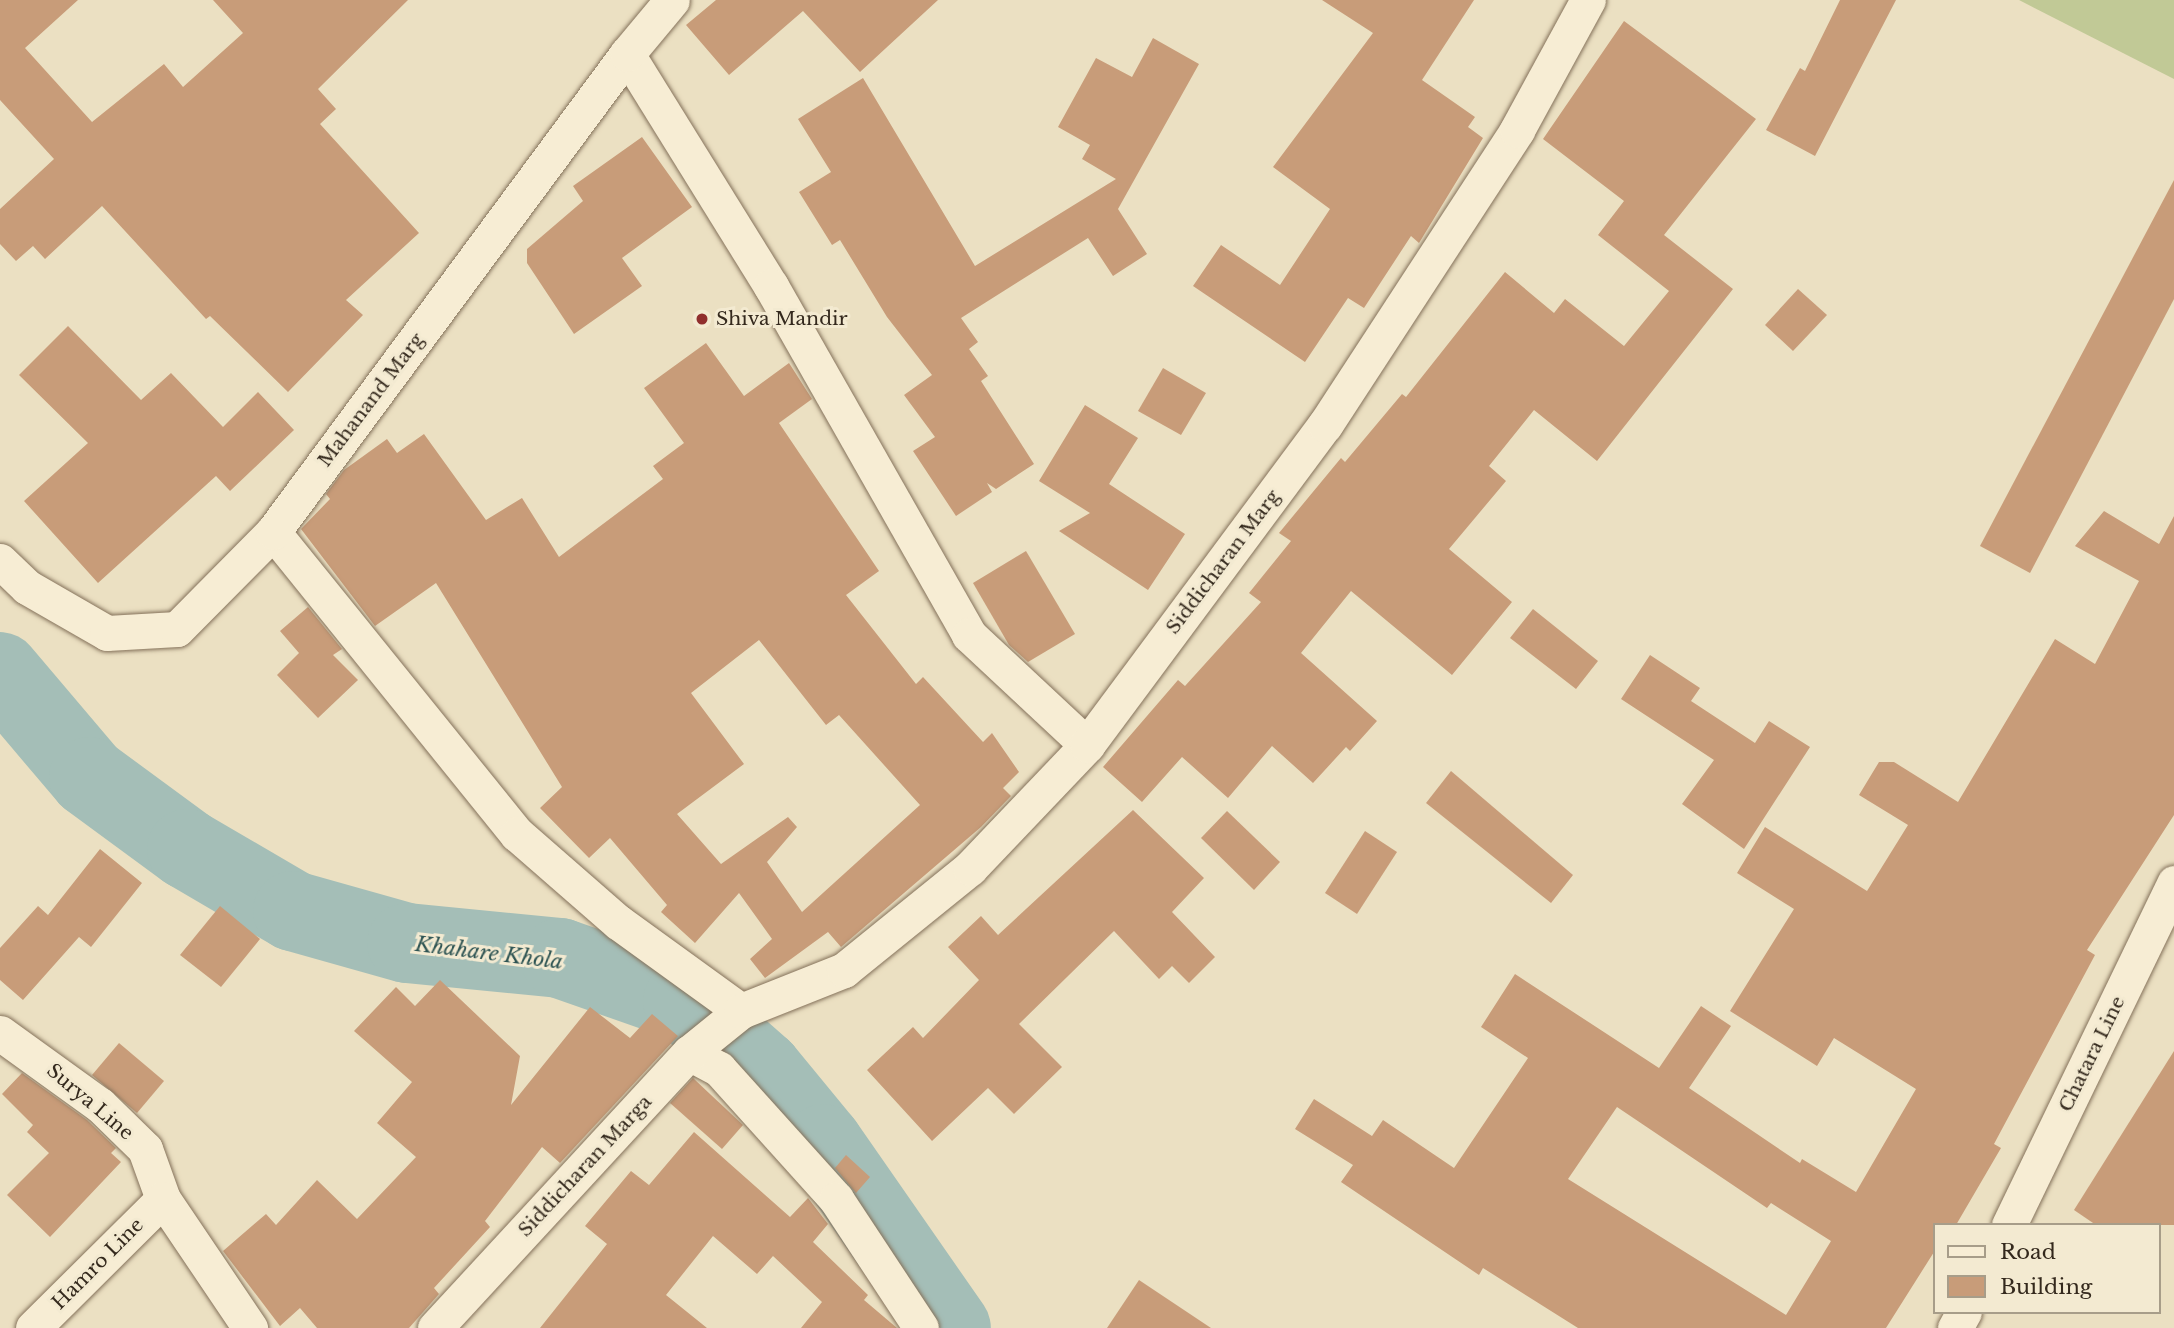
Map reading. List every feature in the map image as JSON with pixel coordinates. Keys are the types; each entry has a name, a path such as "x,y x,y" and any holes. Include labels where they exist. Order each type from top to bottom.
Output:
{"street":[{"name":"Mahanand Marg","path":"0,561 27,587 107,633 177,629 273,532 627,54 673,0"},
{"name":"Siddicharan Marg","path":"741,1011 844,970 970,867 1087,745 1325,425 1517,130 1588,0"},
{"path":"627,54 771,286 968,635 1087,745"},
{"path":"273,532 516,834 618,922 741,1011"},
{"name":"Chatara Line","path":"2010,1223 2174,883"},
{"name":"Siddicharan Marga","path":"435,1328 697,1046 741,1011"},
{"name":"Surya Line","path":"0,1032 100,1105 145,1149 163,1199 250,1328"},
{"path":"697,1046 836,1199 921,1328"},
{"name":"Hamro Line","path":"33,1328 163,1199"}],"green space":[{"path":"2019,0 2174,0 2174,79"}],"building":[{"path":"0,0 78,0 25,48 92,122 164,64 183,87 243,33 213,0 408,0 318,89 336,109 320,124 419,233 346,300 363,315 288,392 210,316 206,319 102,206 45,259 33,246 16,261 0,244 0,209 54,159 0,100"},
{"path":"716,0 938,0 860,72 803,11 729,75 686,25"},
{"path":"1322,0 1474,0 1422,80 1475,117 1468,127 1483,138 1419,243 1411,236 1364,308 1348,298 1305,362 1193,286 1221,245 1280,285 1330,209 1273,167 1373,33"},
{"path":"1840,0 1896,0 1815,156 1766,130 1800,68 1805,71"},
{"path":"1624,21 1756,119 1664,235 1733,289 1597,461 1534,410 1489,466 1506,481 1449,549 1512,602 1452,675 1351,591 1301,653 1377,721 1350,751 1346,747 1313,783 1272,746 1228,798 1182,757 1142,802 1103,767 1178,680 1185,686 1261,602 1249,593 1291,541 1279,533 1341,458 1345,462 1402,394 1406,397 1505,272 1554,313 1565,299 1624,346 1669,291 1598,235 1624,201 1543,139"},
{"path":"1153,38 1199,64 1118,209 1147,254 1113,276 1088,238 961,318 978,342 969,349 988,376 981,381 1034,464 996,489 987,483 992,492 956,516 913,451 935,437 904,395 932,375 887,317 840,240 832,245 799,192 831,172 798,119 863,78 975,266 1116,179 1082,159 1090,145 1058,127 1096,58 1132,77"},
{"path":"642,137 692,207 622,258 642,286 574,334 527,263 527,249 583,201 573,186"},
{"path":"2174,180 2174,299 2030,573 1980,546"},
{"path":"1798,289 1827,315 1793,351 1765,325"},
{"path":"68,326 141,400 171,373 223,427 258,392 294,430 230,491 216,476 98,583 24,501 88,443 19,375"},
{"path":"706,343 744,396 789,363 812,399 779,423 879,571 846,595 916,684 923,677 983,742 992,733 1019,772 1003,788 1011,796 981,827 841,947 828,932 765,978 750,959 772,939 739,893 695,943 661,912 667,905 610,838 589,858 540,808 562,787 436,583 375,626 301,529 330,499 326,494 344,470 387,439 397,453 424,434 486,520 522,498 559,557 663,479 653,466 684,443 644,388","holes":["759,640 826,725 839,715 920,805 802,912 767,862 797,827 788,817 721,864 677,814 744,764 691,693"]},
{"path":"1163,368 1206,393 1181,435 1138,411"},
{"path":"1085,405 1138,438 1109,484 1185,534 1148,590 1059,531 1090,513 1039,481"},
{"path":"2104,511 2159,544 2174,516 2174,815 2087,950 2095,955 1994,1144 2001,1148 1957,1223 1932,1223 1932,1255 1886,1328 1578,1328 1483,1268 1479,1275 1341,1182 1353,1165 1295,1129 1314,1099 1372,1136 1383,1120 1454,1168 1528,1058 1481,1027 1515,974 1659,1068 1701,1006 1731,1026 1689,1088 1800,1163 1802,1159 1856,1192 1916,1089 1834,1038 1817,1066 1730,1011 1794,909 1737,873 1765,827 1867,891 1908,825 1859,795 1879,762 1894,762 1958,802 2055,639 2095,664 2139,581 2075,546","holes":["1617,1107 1767,1208 1771,1203 1831,1241 1786,1315 1568,1179"]},
{"path":"1026,551 1075,634 1028,662 1009,645 973,583"},
{"path":"308,607 342,649 333,655 358,680 318,718 277,675 299,653 280,631"},
{"path":"1533,609 1598,661 1576,689 1510,638"},
{"path":"1650,655 1700,688 1691,701 1755,743 1769,721 1810,747 1744,849 1682,804 1714,760 1621,699"},
{"path":"1451,771 1573,875 1551,903 1426,803"},
{"path":"1133,810 1204,878 1172,912 1215,957 1189,983 1172,966 1159,979 1114,931 1019,1024 1062,1067 1014,1114 988,1088 932,1141 867,1070 913,1027 923,1038 979,980 948,947 981,916 998,935"},
{"path":"1227,811 1280,862 1254,890 1201,838"},
{"path":"1365,831 1397,852 1357,914 1325,893"},
{"path":"100,849 142,883 91,947 79,937 23,1000 0,980 0,948 38,906 48,915"},
{"path":"220,906 260,939 221,987 180,955"},
{"path":"440,980 520,1056 511,1105 590,1007 630,1038 652,1014 678,1036 560,1163 542,1147 485,1221 490,1227 434,1288 439,1294 409,1328 317,1328 300,1308 280,1326 223,1251 266,1214 276,1225 317,1180 357,1219 416,1157 377,1123 412,1082 354,1031 396,987 415,1006"},
{"path":"119,1043 164,1081 137,1113 92,1075"},
{"path":"2174,1051 2174,1225 2093,1223 2074,1210"},
{"path":"22,1073 87,1120 116,1148 111,1153 121,1162 50,1237 7,1195 49,1153 27,1132 33,1125 2,1094"},
{"path":"693,1078 743,1125 722,1149 670,1103"},
{"path":"694,1132 790,1217 808,1198 828,1224 813,1242 868,1295 864,1300 897,1328 801,1328 822,1302 773,1256 757,1274 713,1236 666,1295 707,1328 540,1328 607,1244 585,1226 631,1171 649,1185"},
{"path":"846,1155 870,1177 856,1193 835,1168"},
{"path":"1139,1280 1211,1328 1107,1328"}],"waterway":[{"name":"Khahare Khola","path":"0,672 89,777 187,849 293,911 407,943 560,958 683,1001 762,1070 823,1144 951,1328"}],"place":[{"name":"Shiva Mandir","path":"702,319"}]}
